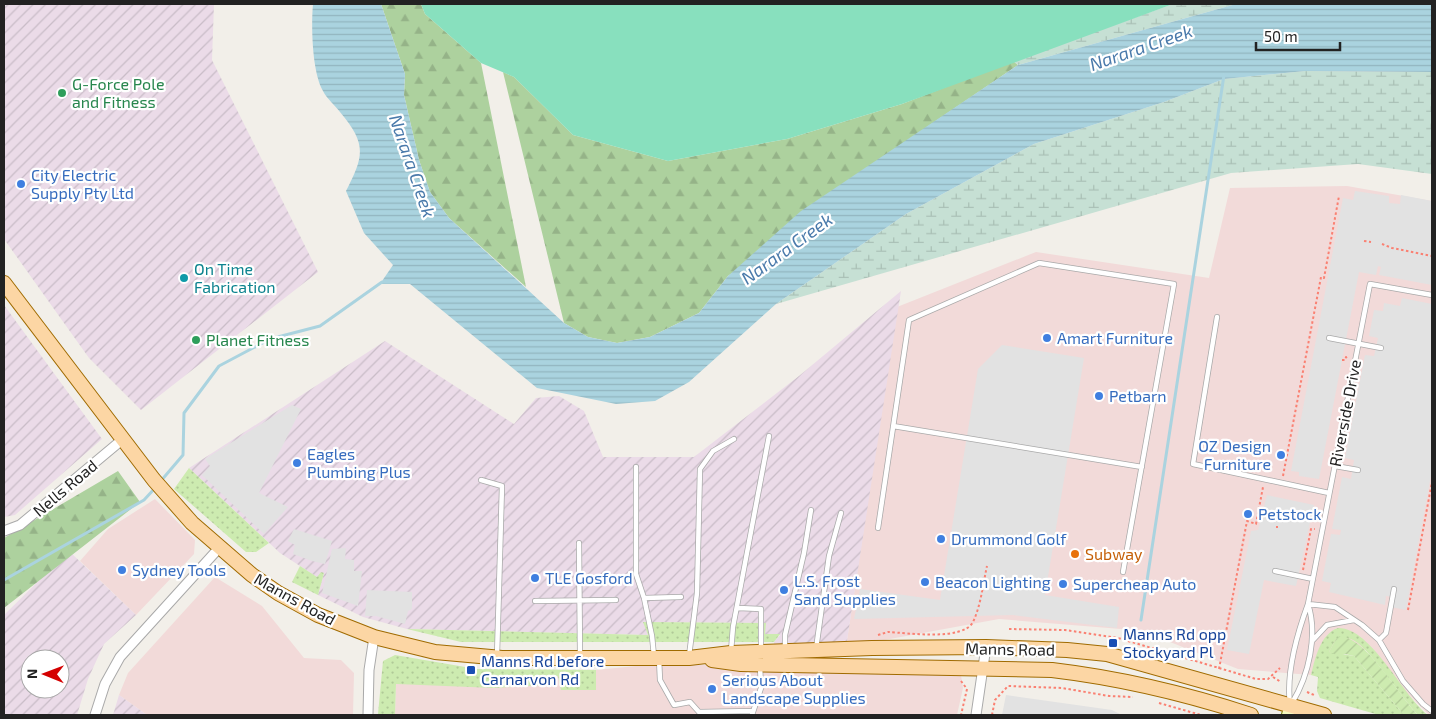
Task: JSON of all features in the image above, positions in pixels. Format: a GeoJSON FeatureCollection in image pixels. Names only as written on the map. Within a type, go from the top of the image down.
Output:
{"type":"FeatureCollection","features":[{"type":"Feature","properties":{"kind":"main road","name":"Manns Road"},"geometry":{"type":"LineString","coordinates":[[4,283],[158,485],[219,548],[252,575],[286,597],[318,615],[374,637],[435,652],[497,658],[761,658],[1052,670],[1103,677],[1227,707],[1251,715]]}},
{"type":"Feature","properties":{"kind":"main road","name":"Manns Road"},"geometry":{"type":"LineString","coordinates":[[689,658],[731,653],[761,658],[786,651],[816,650],[986,647],[1067,650],[1107,654],[1290,710],[1324,715]]}},
{"type":"Feature","properties":{"kind":"street","name":"Nells Road"},"geometry":{"type":"LineString","coordinates":[[4,531],[20,525],[123,439]]}},
{"type":"Feature","properties":{"kind":"street"},"geometry":{"type":"LineString","coordinates":[[95,715],[105,684],[120,657],[219,548]]}},
{"type":"Feature","properties":{"kind":"street"},"geometry":{"type":"LineString","coordinates":[[368,715],[369,670],[374,637]]}},
{"type":"Feature","properties":{"kind":"street"},"geometry":{"type":"LineString","coordinates":[[976,715],[986,647]]}},
{"type":"Feature","properties":{"kind":"lane"},"geometry":{"type":"LineString","coordinates":[[878,528],[909,320],[1039,263],[1174,284],[1123,572]]}},
{"type":"Feature","properties":{"kind":"lane","name":"Riverside Drive"},"geometry":{"type":"LineString","coordinates":[[1290,710],[1288,685],[1302,620],[1308,604],[1370,284],[1432,295]]}},
{"type":"Feature","properties":{"kind":"lane"},"geometry":{"type":"LineString","coordinates":[[1217,317],[1193,464],[1330,493]]}},
{"type":"Feature","properties":{"kind":"lane"},"geometry":{"type":"LineString","coordinates":[[1329,338],[1381,348]]}},
{"type":"Feature","properties":{"kind":"lane"},"geometry":{"type":"LineString","coordinates":[[893,426],[1142,467]]}},
{"type":"Feature","properties":{"kind":"lane"},"geometry":{"type":"LineString","coordinates":[[731,653],[733,627],[769,436]]}},
{"type":"Feature","properties":{"kind":"lane"},"geometry":{"type":"LineString","coordinates":[[689,658],[697,593],[700,469],[712,451],[734,439]]}},
{"type":"Feature","properties":{"kind":"lane"},"geometry":{"type":"LineString","coordinates":[[1335,466],[1358,470]]}},
{"type":"Feature","properties":{"kind":"lane"},"geometry":{"type":"LineString","coordinates":[[636,467],[636,574],[644,598],[660,680],[674,705],[690,702],[700,713],[753,713],[761,688],[761,609],[738,608]]}},
{"type":"Feature","properties":{"kind":"lane"},"geometry":{"type":"LineString","coordinates":[[481,480],[502,486],[497,658]]}},
{"type":"Feature","properties":{"kind":"lane"},"geometry":{"type":"LineString","coordinates":[[786,651],[785,636],[804,553],[811,510]]}},
{"type":"Feature","properties":{"kind":"lane"},"geometry":{"type":"LineString","coordinates":[[816,650],[829,556],[841,513]]}},
{"type":"Feature","properties":{"kind":"lane"},"geometry":{"type":"LineString","coordinates":[[579,543],[580,659]]}},
{"type":"Feature","properties":{"kind":"lane"},"geometry":{"type":"LineString","coordinates":[[1275,571],[1312,580]]}},
{"type":"Feature","properties":{"kind":"lane"},"geometry":{"type":"LineString","coordinates":[[1378,640],[1386,633],[1394,589]]}},
{"type":"Feature","properties":{"kind":"lane"},"geometry":{"type":"LineString","coordinates":[[644,598],[681,597]]}},
{"type":"Feature","properties":{"kind":"lane"},"geometry":{"type":"LineString","coordinates":[[535,601],[616,600]]}},
{"type":"Feature","properties":{"kind":"lane","name":"Riverside Drive"},"geometry":{"type":"LineString","coordinates":[[1290,710],[1300,690],[1312,641],[1314,621],[1308,604]]}},
{"type":"Feature","properties":{"kind":"lane"},"geometry":{"type":"LineString","coordinates":[[1308,604],[1335,607],[1378,640],[1403,681],[1423,704],[1432,711]]}},
{"type":"Feature","properties":{"kind":"lane"},"geometry":{"type":"LineString","coordinates":[[1312,641],[1327,625],[1354,620]]}},
{"type":"Feature","properties":{"kind":"path"},"geometry":{"type":"LineString","coordinates":[[1282,479],[1321,277],[1324,278],[1339,196]]}},
{"type":"Feature","properties":{"kind":"path"},"geometry":{"type":"LineString","coordinates":[[1364,241],[1371,242]]}},
{"type":"Feature","properties":{"kind":"path"},"geometry":{"type":"LineString","coordinates":[[1382,244],[1392,248],[1432,256]]}},
{"type":"Feature","properties":{"kind":"path"},"geometry":{"type":"LineString","coordinates":[[1342,360],[1345,360],[1346,357],[1347,360]]}},
{"type":"Feature","properties":{"kind":"path"},"geometry":{"type":"LineString","coordinates":[[1408,610],[1432,482]]}},
{"type":"Feature","properties":{"kind":"path"},"geometry":{"type":"LineString","coordinates":[[1219,669],[1247,521],[1256,524],[1262,487],[1271,489]]}},
{"type":"Feature","properties":{"kind":"path"},"geometry":{"type":"LineString","coordinates":[[1302,577],[1311,529],[1314,529]]}},
{"type":"Feature","properties":{"kind":"path"},"geometry":{"type":"LineString","coordinates":[[874,636],[888,632],[956,634],[967,630],[978,608],[987,566]]}},
{"type":"Feature","properties":{"kind":"path"},"geometry":{"type":"LineString","coordinates":[[1009,629],[1065,630],[1118,638],[1256,679],[1274,678],[1280,668]]}},
{"type":"Feature","properties":{"kind":"path"},"geometry":{"type":"LineString","coordinates":[[960,679],[967,689],[962,715]]}},
{"type":"Feature","properties":{"kind":"path"},"geometry":{"type":"LineString","coordinates":[[992,715],[995,700],[1008,686],[1062,688],[1109,696],[1138,697]]}},
{"type":"Feature","properties":{"kind":"path"},"geometry":{"type":"LineString","coordinates":[[1310,694],[1314,695]]}},
{"type":"Feature","properties":{"kind":"path"},"geometry":{"type":"LineString","coordinates":[[1156,702],[1201,715]]}},
{"type":"Feature","properties":{"kind":"shaded area"},"geometry":{"type":"Polygon","coordinates":[[[4,4],[214,4],[212,60],[318,272],[141,410],[89,358],[4,239],[4,4]]]}},
{"type":"Feature","properties":{"kind":"shaded area"},"geometry":{"type":"Polygon","coordinates":[[[1347,186],[1432,201],[1432,715],[1429,715],[1403,689],[1373,649],[1316,657],[1311,675],[1238,669],[1155,636],[1121,629],[999,619],[846,647],[897,307],[1036,252],[1209,278],[1230,188],[1347,186]]]}},
{"type":"Feature","properties":{"kind":"shaded area"},"geometry":{"type":"Polygon","coordinates":[[[1355,191],[1389,196],[1389,203],[1400,204],[1401,195],[1432,201],[1432,285],[1379,275],[1381,267],[1378,266],[1376,275],[1359,272],[1319,479],[1299,476],[1299,472],[1291,471],[1343,198],[1353,200],[1355,191]]]}},
{"type":"Feature","properties":{"kind":"shaded area"},"geometry":{"type":"Polygon","coordinates":[[[901,291],[846,647],[774,649],[774,642],[780,635],[764,634],[766,623],[644,622],[648,635],[407,629],[363,617],[318,595],[324,573],[317,577],[280,553],[189,468],[385,341],[514,424],[536,398],[559,396],[584,411],[603,457],[694,457],[799,376],[901,291]]]}},
{"type":"Feature","properties":{"kind":"shaded area"},"geometry":{"type":"Polygon","coordinates":[[[1402,298],[1432,304],[1432,470],[1406,610],[1391,607],[1393,597],[1386,596],[1385,605],[1329,592],[1331,583],[1322,581],[1331,534],[1340,535],[1341,530],[1332,529],[1342,477],[1351,479],[1354,460],[1345,458],[1365,355],[1374,356],[1378,338],[1369,336],[1374,310],[1383,311],[1384,303],[1400,306],[1402,298]]]}},
{"type":"Feature","properties":{"kind":"shaded area"},"geometry":{"type":"Polygon","coordinates":[[[4,305],[102,439],[15,515],[4,517],[4,305]]]}},
{"type":"Feature","properties":{"kind":"shaded area"},"geometry":{"type":"Polygon","coordinates":[[[1002,345],[1084,358],[1045,595],[1119,607],[1117,628],[1013,615],[854,619],[860,589],[940,600],[978,369],[1002,345]]]}},
{"type":"Feature","properties":{"kind":"shaded area"},"geometry":{"type":"Polygon","coordinates":[[[292,405],[301,409],[259,493],[288,507],[264,534],[202,475],[210,466],[205,459],[292,405]]]}},
{"type":"Feature","properties":{"kind":"shaded area"},"geometry":{"type":"Polygon","coordinates":[[[1267,495],[1314,505],[1296,586],[1264,580],[1249,654],[1227,650],[1251,531],[1258,530],[1267,495]]]}},
{"type":"Feature","properties":{"kind":"shaded area"},"geometry":{"type":"Polygon","coordinates":[[[155,499],[195,540],[194,554],[136,615],[80,561],[108,529],[155,499]]]}},
{"type":"Feature","properties":{"kind":"shaded area"},"geometry":{"type":"Polygon","coordinates":[[[294,529],[332,541],[325,564],[293,554],[295,545],[288,541],[294,529]]]}},
{"type":"Feature","properties":{"kind":"shaded area"},"geometry":{"type":"Polygon","coordinates":[[[346,548],[345,559],[354,560],[354,571],[362,571],[358,606],[322,593],[332,549],[346,548]]]}},
{"type":"Feature","properties":{"kind":"shaded area"},"geometry":{"type":"Polygon","coordinates":[[[69,551],[136,615],[104,644],[88,679],[77,715],[4,715],[4,615],[69,551]]]}},
{"type":"Feature","properties":{"kind":"shaded area"},"geometry":{"type":"Polygon","coordinates":[[[215,577],[262,606],[304,658],[341,660],[354,673],[353,715],[147,715],[119,695],[128,673],[215,577]]]}},
{"type":"Feature","properties":{"kind":"shaded area"},"geometry":{"type":"Polygon","coordinates":[[[367,590],[412,592],[412,609],[408,611],[405,624],[376,616],[365,616],[367,590]]]}},
{"type":"Feature","properties":{"kind":"shaded area"},"geometry":{"type":"Polygon","coordinates":[[[656,664],[960,669],[963,688],[957,715],[395,715],[396,684],[545,685],[544,677],[558,676],[596,690],[596,670],[656,664]]]}},
{"type":"Feature","properties":{"kind":"shaded area"},"geometry":{"type":"Polygon","coordinates":[[[119,695],[147,715],[113,715],[119,695]]]}},
{"type":"Feature","properties":{"kind":"shaded area"},"geometry":{"type":"Polygon","coordinates":[[[1006,695],[1112,710],[1122,715],[1002,715],[1006,695]]]}},
{"type":"Feature","properties":{"kind":"green space"},"geometry":{"type":"Polygon","coordinates":[[[381,4],[421,4],[425,14],[481,63],[526,287],[449,218],[430,192],[419,160],[404,95],[405,74],[381,4]]]}},
{"type":"Feature","properties":{"kind":"green space"},"geometry":{"type":"Polygon","coordinates":[[[421,4],[1173,4],[902,104],[787,139],[668,161],[573,135],[514,77],[481,63],[425,14],[421,4]]]}},
{"type":"Feature","properties":{"kind":"green space"},"geometry":{"type":"Polygon","coordinates":[[[1173,4],[1236,4],[1018,65],[1013,61],[1173,4]]]}},
{"type":"Feature","properties":{"kind":"green space"},"geometry":{"type":"Polygon","coordinates":[[[1013,61],[1018,65],[927,127],[728,276],[699,313],[650,337],[617,343],[588,337],[564,323],[503,72],[514,77],[573,135],[668,161],[787,139],[902,104],[1013,61]]]}},
{"type":"Feature","properties":{"kind":"green space"},"geometry":{"type":"Polygon","coordinates":[[[1305,71],[1432,72],[1432,174],[1358,164],[1231,173],[776,304],[906,214],[1034,144],[1164,102],[1224,79],[1305,71]]]}},
{"type":"Feature","properties":{"kind":"green space"},"geometry":{"type":"Polygon","coordinates":[[[189,468],[269,543],[256,552],[246,552],[174,489],[189,468]]]}},
{"type":"Feature","properties":{"kind":"green space"},"geometry":{"type":"Polygon","coordinates":[[[118,471],[140,502],[4,608],[4,538],[118,471]]]}},
{"type":"Feature","properties":{"kind":"green space"},"geometry":{"type":"Polygon","coordinates":[[[300,566],[317,577],[321,572],[324,573],[318,595],[292,582],[300,566]]]}},
{"type":"Feature","properties":{"kind":"green space"},"geometry":{"type":"Polygon","coordinates":[[[643,622],[766,623],[765,634],[780,634],[774,642],[461,642],[407,629],[648,635],[643,622]]]}},
{"type":"Feature","properties":{"kind":"green space"},"geometry":{"type":"Polygon","coordinates":[[[1338,628],[1350,631],[1362,638],[1428,715],[1418,715],[1367,651],[1351,639],[1336,639],[1329,652],[1354,656],[1404,715],[1379,715],[1320,698],[1317,691],[1318,677],[1311,675],[1323,641],[1332,631],[1338,628]]]}},
{"type":"Feature","properties":{"kind":"green space"},"geometry":{"type":"Polygon","coordinates":[[[1340,636],[1350,639],[1372,657],[1418,715],[1404,715],[1354,656],[1345,654],[1339,656],[1329,652],[1336,639],[1340,636]]]}},
{"type":"Feature","properties":{"kind":"green space"},"geometry":{"type":"Polygon","coordinates":[[[395,655],[477,669],[596,670],[596,690],[561,690],[558,676],[544,677],[545,685],[495,688],[396,684],[395,715],[378,714],[383,661],[395,655]]]}},
{"type":"Feature","properties":{"kind":"water","name":"Narara Creek"},"geometry":{"type":"Polygon","coordinates":[[[313,4],[381,4],[405,74],[404,95],[419,160],[430,192],[449,218],[564,323],[588,337],[617,343],[650,337],[699,313],[728,276],[801,211],[1018,65],[1236,4],[1432,4],[1432,72],[1305,71],[1224,79],[1164,102],[1034,144],[906,214],[776,304],[689,382],[655,401],[616,404],[537,388],[410,284],[380,284],[393,265],[364,233],[346,191],[359,159],[359,142],[349,123],[327,97],[319,83],[313,49],[313,4]]]}},
{"type":"Feature","properties":{"kind":"waterway"},"geometry":{"type":"LineString","coordinates":[[1141,620],[1224,75]]}},
{"type":"Feature","properties":{"kind":"waterway"},"geometry":{"type":"LineString","coordinates":[[160,482],[183,455],[184,413],[219,366],[270,339],[320,326],[382,282]]}},
{"type":"Feature","properties":{"kind":"waterway"},"geometry":{"type":"LineString","coordinates":[[4,580],[144,500],[156,487]]}},
{"type":"Feature","properties":{"kind":"place","name":"G-Force Pole and Fitness"},"geometry":{"type":"Point","coordinates":[62,93]}},
{"type":"Feature","properties":{"kind":"place","name":"City Electric Supply Pty Ltd"},"geometry":{"type":"Point","coordinates":[21,184]}},
{"type":"Feature","properties":{"kind":"place","name":"On Time Fabrication"},"geometry":{"type":"Point","coordinates":[184,278]}},
{"type":"Feature","properties":{"kind":"place","name":"Amart Furniture"},"geometry":{"type":"Point","coordinates":[1047,338]}},
{"type":"Feature","properties":{"kind":"place","name":"Planet Fitness"},"geometry":{"type":"Point","coordinates":[196,340]}},
{"type":"Feature","properties":{"kind":"place","name":"Petbarn"},"geometry":{"type":"Point","coordinates":[1099,396]}},
{"type":"Feature","properties":{"kind":"place","name":"OZ Design Furniture"},"geometry":{"type":"Point","coordinates":[1281,455]}},
{"type":"Feature","properties":{"kind":"place","name":"Eagles Plumbing Plus"},"geometry":{"type":"Point","coordinates":[297,463]}},
{"type":"Feature","properties":{"kind":"place","name":"Petstock"},"geometry":{"type":"Point","coordinates":[1248,514]}},
{"type":"Feature","properties":{"kind":"place","name":"Drummond Golf"},"geometry":{"type":"Point","coordinates":[941,539]}},
{"type":"Feature","properties":{"kind":"place","name":"Subway"},"geometry":{"type":"Point","coordinates":[1075,554]}},
{"type":"Feature","properties":{"kind":"place","name":"Sydney Tools"},"geometry":{"type":"Point","coordinates":[122,570]}},
{"type":"Feature","properties":{"kind":"place","name":"TLE Gosford"},"geometry":{"type":"Point","coordinates":[535,578]}},
{"type":"Feature","properties":{"kind":"place","name":"Beacon Lighting"},"geometry":{"type":"Point","coordinates":[925,582]}},
{"type":"Feature","properties":{"kind":"place","name":"Supercheap Auto"},"geometry":{"type":"Point","coordinates":[1063,584]}},
{"type":"Feature","properties":{"kind":"place","name":"L.S. Frost Sand Supplies"},"geometry":{"type":"Point","coordinates":[784,590]}},
{"type":"Feature","properties":{"kind":"place","name":"Manns Rd opp Stockyard Pl"},"geometry":{"type":"Point","coordinates":[1113,643]}},
{"type":"Feature","properties":{"kind":"place","name":"Manns Rd before Carnarvon Rd"},"geometry":{"type":"Point","coordinates":[471,670]}},
{"type":"Feature","properties":{"kind":"place","name":"Serious About Landscape Supplies"},"geometry":{"type":"Point","coordinates":[712,689]}}]}
